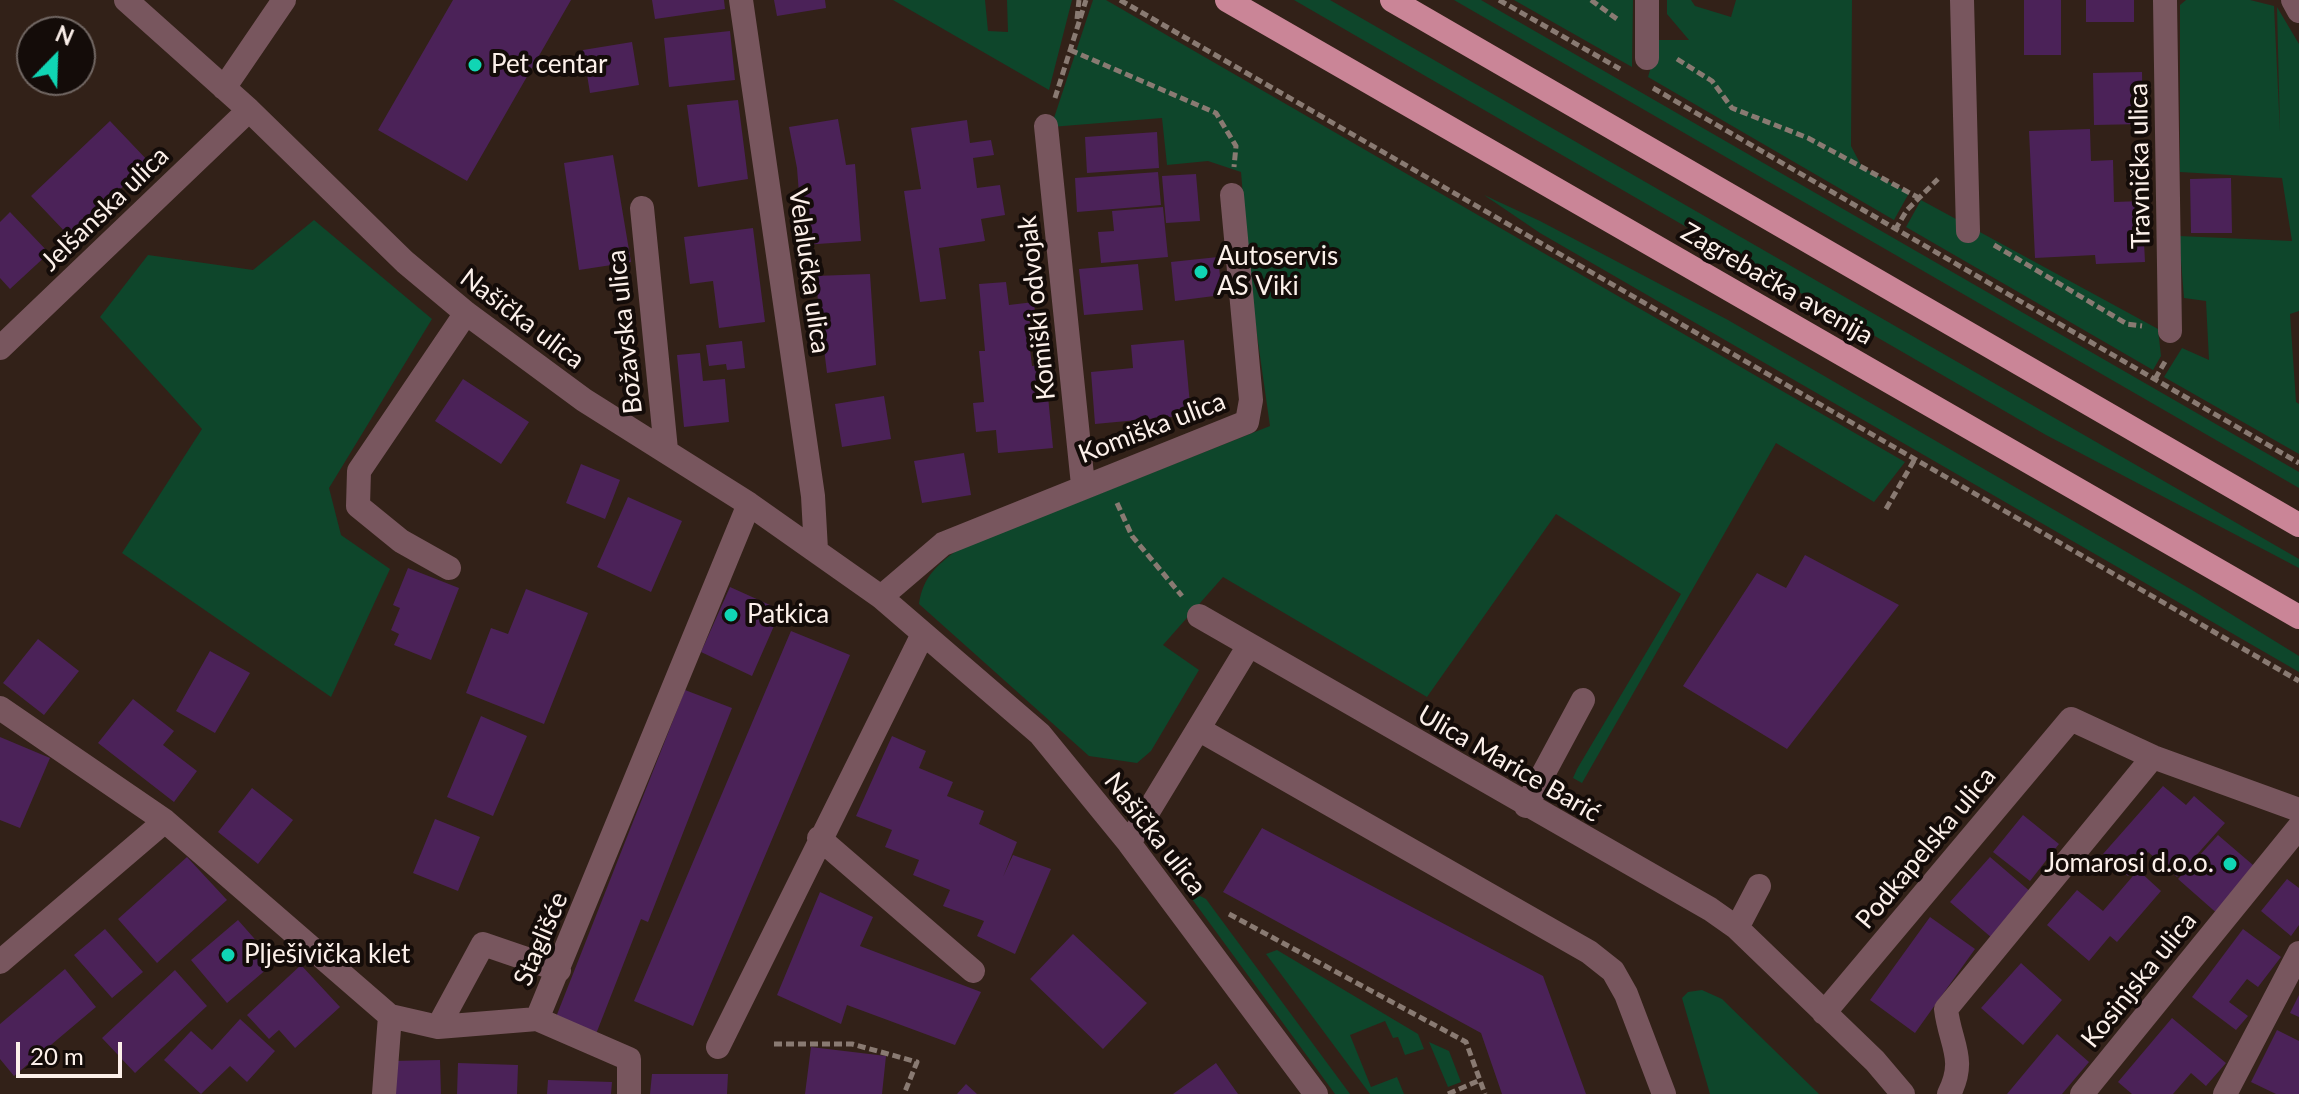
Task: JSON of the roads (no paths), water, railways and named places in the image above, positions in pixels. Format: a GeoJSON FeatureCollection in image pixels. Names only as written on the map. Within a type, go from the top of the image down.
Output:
{"type":"FeatureCollection","features":[{"type":"Feature","properties":{"kind":"main road","name":"Zagrebačka avenija"},"geometry":{"type":"LineString","coordinates":[[1227,0],[2299,617]]}},
{"type":"Feature","properties":{"kind":"main road","name":"Zagrebačka avenija"},"geometry":{"type":"LineString","coordinates":[[1392,0],[2299,525]]}},
{"type":"Feature","properties":{"kind":"street","name":"Našička ulica"},"geometry":{"type":"LineString","coordinates":[[126,0],[249,110],[405,262],[466,313],[584,400],[749,504],[881,597],[1040,734],[1129,843],[1316,1094]]}},
{"type":"Feature","properties":{"kind":"street"},"geometry":{"type":"LineString","coordinates":[[224,88],[284,0]]}},
{"type":"Feature","properties":{"kind":"street","name":"Velalučka ulica"},"geometry":{"type":"LineString","coordinates":[[741,0],[813,496],[816,550]]}},
{"type":"Feature","properties":{"kind":"street"},"geometry":{"type":"LineString","coordinates":[[1647,0],[1647,52]]}},
{"type":"Feature","properties":{"kind":"street"},"geometry":{"type":"LineString","coordinates":[[1962,0],[1968,231]]}},
{"type":"Feature","properties":{"kind":"street","name":"Travnička ulica"},"geometry":{"type":"LineString","coordinates":[[2165,0],[2170,331]]}},
{"type":"Feature","properties":{"kind":"street"},"geometry":{"type":"LineString","coordinates":[[2293,0],[2299,11]]}},
{"type":"Feature","properties":{"kind":"street","name":"Jelšanska ulica"},"geometry":{"type":"LineString","coordinates":[[0,348],[249,110]]}},
{"type":"Feature","properties":{"kind":"street","name":"Komiški odvojak"},"geometry":{"type":"LineString","coordinates":[[1046,126],[1094,481]]}},
{"type":"Feature","properties":{"kind":"street","name":"Komiška ulica"},"geometry":{"type":"LineString","coordinates":[[881,597],[943,544],[1247,422],[1251,400],[1232,195]]}},
{"type":"Feature","properties":{"kind":"street","name":"Božavska ulica"},"geometry":{"type":"LineString","coordinates":[[642,208],[666,450]]}},
{"type":"Feature","properties":{"kind":"street"},"geometry":{"type":"LineString","coordinates":[[449,568],[401,541],[358,506],[359,471],[466,313]]}},
{"type":"Feature","properties":{"kind":"street","name":"Staglišće"},"geometry":{"type":"LineString","coordinates":[[0,708],[165,821],[390,1016],[438,1027],[537,1019],[749,504]]}},
{"type":"Feature","properties":{"kind":"street","name":"Ulica Marice Barić"},"geometry":{"type":"LineString","coordinates":[[1199,616],[1737,928],[1875,1061],[1903,1094]]}},
{"type":"Feature","properties":{"kind":"street"},"geometry":{"type":"LineString","coordinates":[[718,1047],[819,838],[923,634]]}},
{"type":"Feature","properties":{"kind":"street"},"geometry":{"type":"LineString","coordinates":[[1129,843],[1248,647]]}},
{"type":"Feature","properties":{"kind":"street"},"geometry":{"type":"LineString","coordinates":[[1526,806],[1583,700]]}},
{"type":"Feature","properties":{"kind":"street","name":"Podkapelska ulica"},"geometry":{"type":"LineString","coordinates":[[1824,1013],[2071,719],[2153,757]]}},
{"type":"Feature","properties":{"kind":"street"},"geometry":{"type":"LineString","coordinates":[[1200,730],[1589,952],[1613,971],[1626,994],[1664,1094]]}},
{"type":"Feature","properties":{"kind":"street"},"geometry":{"type":"LineString","coordinates":[[1949,1094],[1958,1077],[1960,1061],[1946,1009],[2153,757],[2299,810]]}},
{"type":"Feature","properties":{"kind":"street"},"geometry":{"type":"LineString","coordinates":[[0,962],[165,821]]}},
{"type":"Feature","properties":{"kind":"street","name":"Kosinjska ulica"},"geometry":{"type":"LineString","coordinates":[[2082,1094],[2299,827]]}},
{"type":"Feature","properties":{"kind":"street"},"geometry":{"type":"LineString","coordinates":[[819,838],[973,971]]}},
{"type":"Feature","properties":{"kind":"street"},"geometry":{"type":"LineString","coordinates":[[1737,928],[1759,886]]}},
{"type":"Feature","properties":{"kind":"street"},"geometry":{"type":"LineString","coordinates":[[438,1027],[483,944],[559,970]]}},
{"type":"Feature","properties":{"kind":"street"},"geometry":{"type":"LineString","coordinates":[[2225,1094],[2299,953]]}},
{"type":"Feature","properties":{"kind":"street"},"geometry":{"type":"LineString","coordinates":[[384,1094],[390,1016]]}},
{"type":"Feature","properties":{"kind":"street"},"geometry":{"type":"LineString","coordinates":[[537,1019],[629,1059],[629,1094]]}},
{"type":"Feature","properties":{"kind":"place","name":"Pet centar"},"geometry":{"type":"Point","coordinates":[475,65]}},
{"type":"Feature","properties":{"kind":"place","name":"Autoservis AS Viki"},"geometry":{"type":"Point","coordinates":[1201,272]}},
{"type":"Feature","properties":{"kind":"place","name":"Patkica"},"geometry":{"type":"Point","coordinates":[731,615]}},
{"type":"Feature","properties":{"kind":"place","name":"Jomarosi d.o.o."},"geometry":{"type":"Point","coordinates":[2230,864]}},
{"type":"Feature","properties":{"kind":"place","name":"Plješivička klet"},"geometry":{"type":"Point","coordinates":[228,955]}}]}
